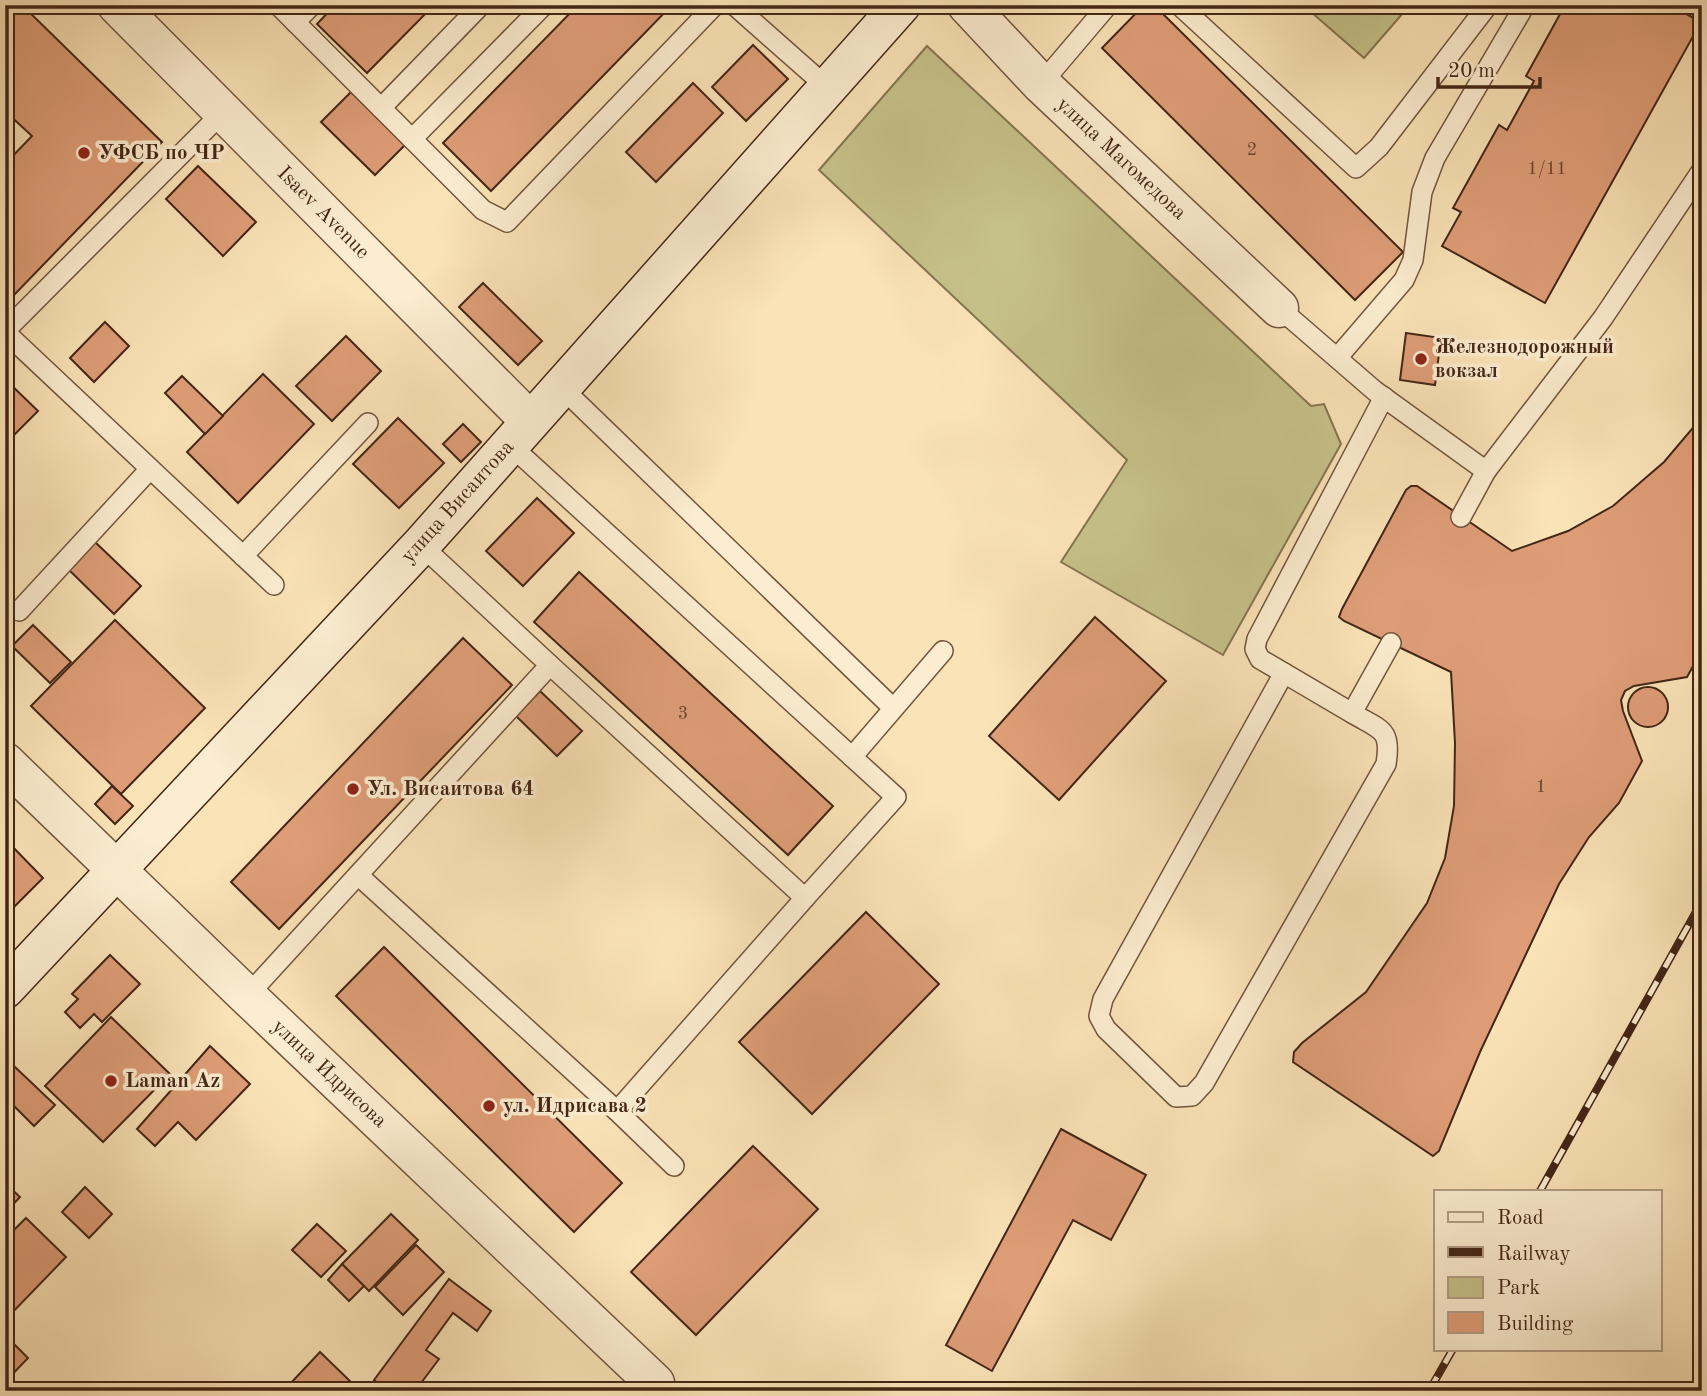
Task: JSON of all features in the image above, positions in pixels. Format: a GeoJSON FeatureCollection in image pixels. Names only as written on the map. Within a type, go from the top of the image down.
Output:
{"type":"FeatureCollection","features":[{"type":"Feature","properties":{"kind":"street","name":"Isaev Avenue"},"geometry":{"type":"LineString","coordinates":[[117,5],[223,113],[520,432]]}},
{"type":"Feature","properties":{"kind":"street","name":"улица Висаитова"},"geometry":{"type":"LineString","coordinates":[[5,989],[421,545],[901,5]]}},
{"type":"Feature","properties":{"kind":"street","name":"улица Магомедова"},"geometry":{"type":"LineString","coordinates":[[967,5],[1041,84],[1279,308]]}},
{"type":"Feature","properties":{"kind":"street","name":"улица Идрисова"},"geometry":{"type":"LineString","coordinates":[[5,762],[655,1383]]}},
{"type":"Feature","properties":{"kind":"lane"},"geometry":{"type":"LineString","coordinates":[[278,5],[482,210],[507,222],[715,5]]}},
{"type":"Feature","properties":{"kind":"lane"},"geometry":{"type":"LineString","coordinates":[[295,22],[312,5]]}},
{"type":"Feature","properties":{"kind":"lane"},"geometry":{"type":"LineString","coordinates":[[381,108],[481,5]]}},
{"type":"Feature","properties":{"kind":"lane"},"geometry":{"type":"LineString","coordinates":[[412,139],[544,5]]}},
{"type":"Feature","properties":{"kind":"lane"},"geometry":{"type":"LineString","coordinates":[[734,5],[828,89]]}},
{"type":"Feature","properties":{"kind":"lane"},"geometry":{"type":"LineString","coordinates":[[1041,84],[1108,5]]}},
{"type":"Feature","properties":{"kind":"lane"},"geometry":{"type":"LineString","coordinates":[[1179,5],[1356,169],[1379,147],[1488,5]]}},
{"type":"Feature","properties":{"kind":"lane"},"geometry":{"type":"LineString","coordinates":[[1337,358],[1404,280],[1413,260],[1422,191],[1435,158],[1525,5]]}},
{"type":"Feature","properties":{"kind":"lane"},"geometry":{"type":"LineString","coordinates":[[223,113],[5,332],[274,585]]}},
{"type":"Feature","properties":{"kind":"lane"},"geometry":{"type":"LineString","coordinates":[[1461,517],[1486,471],[1603,318],[1702,170]]}},
{"type":"Feature","properties":{"kind":"lane"},"geometry":{"type":"LineString","coordinates":[[1279,308],[1384,397],[1486,471]]}},
{"type":"Feature","properties":{"kind":"lane"},"geometry":{"type":"LineString","coordinates":[[561,387],[893,708]]}},
{"type":"Feature","properties":{"kind":"lane"},"geometry":{"type":"LineString","coordinates":[[1284,673],[1103,999],[1099,1016],[1106,1029],[1176,1097],[1192,1096],[1204,1083],[1387,764],[1389,744],[1384,732],[1352,713],[1284,673],[1260,659],[1255,649],[1384,397]]}},
{"type":"Feature","properties":{"kind":"lane"},"geometry":{"type":"LineString","coordinates":[[243,556],[368,423]]}},
{"type":"Feature","properties":{"kind":"lane"},"geometry":{"type":"LineString","coordinates":[[520,432],[895,797],[617,1111]]}},
{"type":"Feature","properties":{"kind":"lane"},"geometry":{"type":"LineString","coordinates":[[19,611],[150,469]]}},
{"type":"Feature","properties":{"kind":"lane"},"geometry":{"type":"LineString","coordinates":[[421,545],[805,898]]}},
{"type":"Feature","properties":{"kind":"lane"},"geometry":{"type":"LineString","coordinates":[[1352,713],[1391,643]]}},
{"type":"Feature","properties":{"kind":"lane"},"geometry":{"type":"LineString","coordinates":[[852,757],[943,651]]}},
{"type":"Feature","properties":{"kind":"lane"},"geometry":{"type":"LineString","coordinates":[[247,996],[550,665]]}},
{"type":"Feature","properties":{"kind":"lane"},"geometry":{"type":"LineString","coordinates":[[358,875],[674,1166]]}},
{"type":"Feature","properties":{"kind":"green space"},"geometry":{"type":"Polygon","coordinates":[[[1303,5],[1410,5],[1364,58],[1303,5]]]}},
{"type":"Feature","properties":{"kind":"green space"},"geometry":{"type":"Polygon","coordinates":[[[927,46],[1311,406],[1324,404],[1341,444],[1223,655],[1061,562],[1127,460],[819,170],[927,46]]]}},
{"type":"Feature","properties":{"kind":"building","name":"УФСБ по ЧР"},"geometry":{"type":"Polygon","coordinates":[[[5,5],[22,5],[162,142],[14,295],[5,286],[5,164],[32,136],[5,111],[5,5]]]}},
{"type":"Feature","properties":{"kind":"building"},"geometry":{"type":"Polygon","coordinates":[[[335,5],[434,5],[367,73],[317,24],[335,5]]]}},
{"type":"Feature","properties":{"kind":"building"},"geometry":{"type":"Polygon","coordinates":[[[578,5],[672,5],[491,191],[443,143],[578,5]]]}},
{"type":"Feature","properties":{"kind":"building"},"geometry":{"type":"Polygon","coordinates":[[[1144,5],[1154,5],[1403,252],[1355,300],[1102,48],[1144,5]]]}},
{"type":"Feature","properties":{"kind":"building"},"geometry":{"type":"Polygon","coordinates":[[[1565,5],[1670,5],[1701,22],[1545,303],[1442,246],[1461,212],[1453,208],[1499,125],[1507,130],[1534,81],[1526,76],[1565,5]]]}},
{"type":"Feature","properties":{"kind":"building"},"geometry":{"type":"Polygon","coordinates":[[[753,45],[788,79],[746,121],[712,87],[753,45]]]}},
{"type":"Feature","properties":{"kind":"building"},"geometry":{"type":"Polygon","coordinates":[[[693,83],[723,113],[656,182],[626,152],[693,83]]]}},
{"type":"Feature","properties":{"kind":"building"},"geometry":{"type":"Polygon","coordinates":[[[351,92],[405,145],[375,175],[321,122],[351,92]]]}},
{"type":"Feature","properties":{"kind":"building"},"geometry":{"type":"Polygon","coordinates":[[[198,166],[256,222],[223,256],[166,199],[198,166]]]}},
{"type":"Feature","properties":{"kind":"building"},"geometry":{"type":"Polygon","coordinates":[[[483,283],[542,341],[518,365],[459,307],[483,283]]]}},
{"type":"Feature","properties":{"kind":"building"},"geometry":{"type":"Polygon","coordinates":[[[105,322],[129,346],[94,382],[70,358],[105,322]]]}},
{"type":"Feature","properties":{"kind":"building","name":"Железнодорожный вокзал"},"geometry":{"type":"Polygon","coordinates":[[[1406,333],[1441,338],[1435,385],[1400,380],[1406,333]]]}},
{"type":"Feature","properties":{"kind":"building"},"geometry":{"type":"Polygon","coordinates":[[[346,336],[381,371],[332,421],[296,386],[346,336]]]}},
{"type":"Feature","properties":{"kind":"building"},"geometry":{"type":"Polygon","coordinates":[[[263,374],[314,424],[238,503],[187,452],[263,374]]]}},
{"type":"Feature","properties":{"kind":"building"},"geometry":{"type":"Polygon","coordinates":[[[182,376],[223,416],[205,434],[165,393],[182,376]]]}},
{"type":"Feature","properties":{"kind":"building"},"geometry":{"type":"Polygon","coordinates":[[[5,379],[38,411],[5,444],[5,379]]]}},
{"type":"Feature","properties":{"kind":"building"},"geometry":{"type":"Polygon","coordinates":[[[1702,411],[1702,650],[1687,677],[1634,686],[1625,691],[1621,700],[1623,711],[1642,761],[1619,803],[1589,837],[1559,884],[1480,1052],[1439,1151],[1433,1156],[1293,1062],[1294,1052],[1302,1043],[1366,992],[1427,903],[1445,858],[1454,806],[1455,743],[1451,672],[1339,617],[1406,490],[1411,486],[1417,486],[1512,551],[1568,531],[1613,506],[1664,462],[1692,429],[1702,411]]]}},
{"type":"Feature","properties":{"kind":"building"},"geometry":{"type":"Polygon","coordinates":[[[398,418],[444,463],[399,508],[353,464],[398,418]]]}},
{"type":"Feature","properties":{"kind":"building"},"geometry":{"type":"Polygon","coordinates":[[[463,424],[481,442],[461,462],[443,444],[463,424]]]}},
{"type":"Feature","properties":{"kind":"building"},"geometry":{"type":"Polygon","coordinates":[[[537,498],[574,533],[523,586],[486,551],[537,498]]]}},
{"type":"Feature","properties":{"kind":"building"},"geometry":{"type":"Polygon","coordinates":[[[94,541],[141,586],[114,614],[67,568],[94,541]]]}},
{"type":"Feature","properties":{"kind":"building"},"geometry":{"type":"Polygon","coordinates":[[[579,572],[833,806],[788,855],[534,622],[579,572]]]}},
{"type":"Feature","properties":{"kind":"building"},"geometry":{"type":"Polygon","coordinates":[[[1095,617],[1166,681],[1059,800],[989,736],[1095,617]]]}},
{"type":"Feature","properties":{"kind":"building"},"geometry":{"type":"Polygon","coordinates":[[[115,620],[205,708],[121,794],[31,706],[115,620]]]}},
{"type":"Feature","properties":{"kind":"building"},"geometry":{"type":"Polygon","coordinates":[[[33,625],[71,662],[50,683],[12,646],[33,625]]]}},
{"type":"Feature","properties":{"kind":"building"},"geometry":{"type":"Polygon","coordinates":[[[463,638],[512,685],[279,929],[231,882],[463,638]]]}},
{"type":"Feature","properties":{"kind":"building"},"geometry":{"type":"Polygon","coordinates":[[[1648,687],[1662,693],[1668,707],[1662,721],[1648,727],[1634,721],[1628,707],[1634,693],[1648,687]]]}},
{"type":"Feature","properties":{"kind":"building"},"geometry":{"type":"Polygon","coordinates":[[[540,691],[582,731],[557,756],[516,716],[540,691]]]}},
{"type":"Feature","properties":{"kind":"building"},"geometry":{"type":"Polygon","coordinates":[[[112,786],[133,806],[115,824],[95,804],[112,786]]]}},
{"type":"Feature","properties":{"kind":"building"},"geometry":{"type":"Polygon","coordinates":[[[5,839],[43,878],[5,916],[5,839]]]}},
{"type":"Feature","properties":{"kind":"building"},"geometry":{"type":"Polygon","coordinates":[[[866,912],[939,984],[812,1114],[739,1042],[866,912]]]}},
{"type":"Feature","properties":{"kind":"building"},"geometry":{"type":"Polygon","coordinates":[[[384,947],[622,1183],[574,1232],[336,996],[384,947]]]}},
{"type":"Feature","properties":{"kind":"building"},"geometry":{"type":"Polygon","coordinates":[[[110,955],[140,984],[102,1022],[94,1014],[80,1028],[65,1012],[78,999],[72,994],[110,955]]]}},
{"type":"Feature","properties":{"kind":"building"},"geometry":{"type":"Polygon","coordinates":[[[111,1017],[170,1074],[103,1142],[45,1086],[111,1017]]]}},
{"type":"Feature","properties":{"kind":"building"},"geometry":{"type":"Polygon","coordinates":[[[210,1046],[250,1084],[196,1140],[178,1122],[155,1146],[137,1129],[210,1046]]]}},
{"type":"Feature","properties":{"kind":"building"},"geometry":{"type":"Polygon","coordinates":[[[15,1067],[55,1105],[34,1126],[5,1097],[5,1077],[15,1067]]]}},
{"type":"Feature","properties":{"kind":"building"},"geometry":{"type":"Polygon","coordinates":[[[1061,1129],[1146,1175],[1111,1240],[1073,1220],[992,1371],[946,1345],[1061,1129]]]}},
{"type":"Feature","properties":{"kind":"building"},"geometry":{"type":"Polygon","coordinates":[[[753,1146],[818,1209],[696,1335],[631,1272],[753,1146]]]}},
{"type":"Feature","properties":{"kind":"building"},"geometry":{"type":"Polygon","coordinates":[[[5,1183],[20,1197],[5,1213],[5,1183]]]}},
{"type":"Feature","properties":{"kind":"building"},"geometry":{"type":"Polygon","coordinates":[[[85,1187],[112,1214],[89,1238],[62,1212],[85,1187]]]}},
{"type":"Feature","properties":{"kind":"building"},"geometry":{"type":"Polygon","coordinates":[[[391,1214],[418,1240],[369,1291],[342,1264],[391,1214]]]}},
{"type":"Feature","properties":{"kind":"building"},"geometry":{"type":"Polygon","coordinates":[[[26,1218],[66,1257],[9,1316],[5,1313],[5,1239],[26,1218]]]}},
{"type":"Feature","properties":{"kind":"building"},"geometry":{"type":"Polygon","coordinates":[[[317,1224],[346,1251],[321,1277],[292,1250],[317,1224]]]}},
{"type":"Feature","properties":{"kind":"building"},"geometry":{"type":"Polygon","coordinates":[[[416,1245],[444,1272],[403,1315],[375,1287],[416,1245]]]}},
{"type":"Feature","properties":{"kind":"building"},"geometry":{"type":"Polygon","coordinates":[[[342,1264],[364,1286],[349,1301],[328,1280],[342,1264]]]}},
{"type":"Feature","properties":{"kind":"building"},"geometry":{"type":"Polygon","coordinates":[[[449,1279],[491,1311],[477,1331],[453,1313],[426,1350],[439,1359],[415,1391],[388,1391],[374,1380],[449,1279]]]}},
{"type":"Feature","properties":{"kind":"building"},"geometry":{"type":"Polygon","coordinates":[[[5,1335],[28,1358],[5,1382],[5,1335]]]}},
{"type":"Feature","properties":{"kind":"building"},"geometry":{"type":"Polygon","coordinates":[[[320,1352],[352,1383],[344,1391],[295,1391],[289,1385],[320,1352]]]}},
{"type":"Feature","properties":{"kind":"railway"},"geometry":{"type":"LineString","coordinates":[[1541,1190],[1702,901]]}},
{"type":"Feature","properties":{"kind":"railway"},"geometry":{"type":"LineString","coordinates":[[1429,1391],[1452,1350]]}},
{"type":"Feature","properties":{"kind":"place","name":"УФСБ по ЧР"},"geometry":{"type":"Point","coordinates":[84,153]}},
{"type":"Feature","properties":{"kind":"place","name":"Железнодорожный вокзал"},"geometry":{"type":"Point","coordinates":[1421,359]}},
{"type":"Feature","properties":{"kind":"place","name":"Ул. Висаитова 64"},"geometry":{"type":"Point","coordinates":[353,789]}},
{"type":"Feature","properties":{"kind":"place","name":"Laman Az"},"geometry":{"type":"Point","coordinates":[111,1081]}},
{"type":"Feature","properties":{"kind":"place","name":"ул. Идрисава 2"},"geometry":{"type":"Point","coordinates":[489,1106]}}]}
